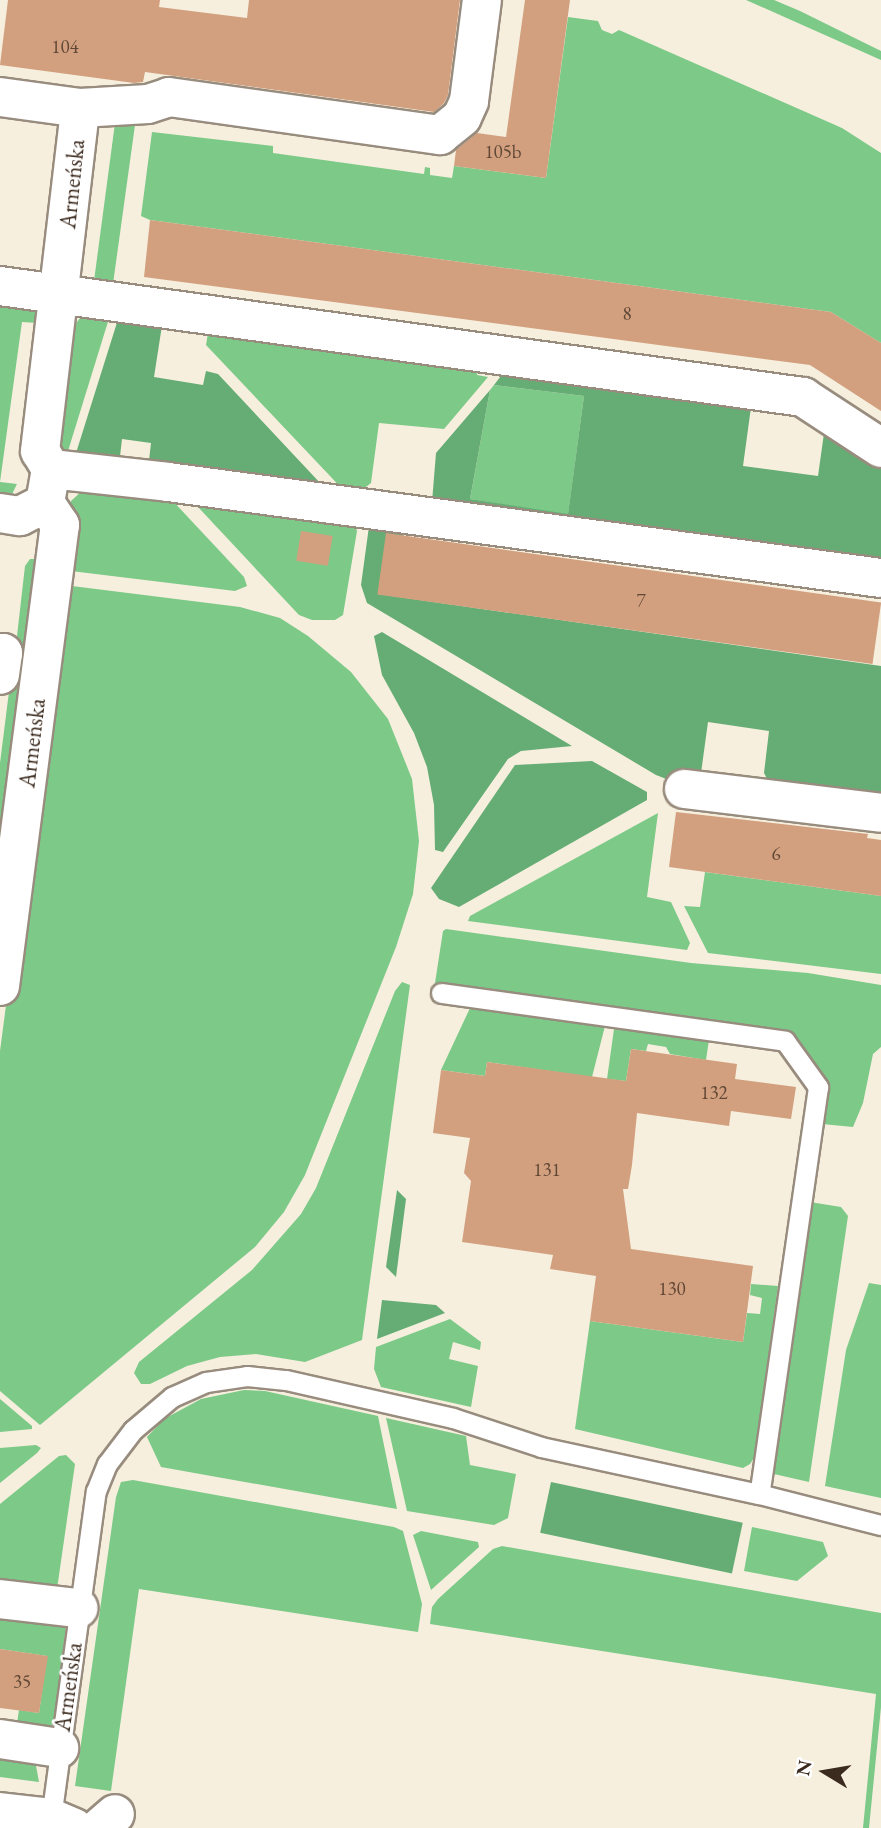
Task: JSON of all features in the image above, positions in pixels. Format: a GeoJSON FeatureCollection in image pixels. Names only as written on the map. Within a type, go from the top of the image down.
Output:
{"type":"FeatureCollection","features":[{"type":"Feature","properties":{"kind":"street"},"geometry":{"type":"LineString","coordinates":[[80,108],[148,104],[169,97],[440,135],[462,117],[469,101],[482,0]]}},
{"type":"Feature","properties":{"kind":"street","name":"Armeńska"},"geometry":{"type":"LineString","coordinates":[[0,97],[80,108],[37,495],[60,525],[0,986]]}},
{"type":"Feature","properties":{"kind":"street"},"geometry":{"type":"LineString","coordinates":[[0,286],[803,397],[881,448]]}},
{"type":"Feature","properties":{"kind":"street"},"geometry":{"type":"LineString","coordinates":[[37,495],[181,484],[881,578]]}},
{"type":"Feature","properties":{"kind":"street"},"geometry":{"type":"LineString","coordinates":[[684,789],[881,813]]}},
{"type":"Feature","properties":{"kind":"street","name":"Armeńska"},"geometry":{"type":"LineString","coordinates":[[0,1599],[78,1608]]}},
{"type":"Feature","properties":{"kind":"street"},"geometry":{"type":"LineString","coordinates":[[0,1739],[60,1748]]}},
{"type":"Feature","properties":{"kind":"street"},"geometry":{"type":"LineString","coordinates":[[0,1812],[62,1823]]}},
{"type":"Feature","properties":{"kind":"lane"},"geometry":{"type":"LineString","coordinates":[[441,993],[785,1041],[818,1087],[759,1494]]}},
{"type":"Feature","properties":{"kind":"lane"},"geometry":{"type":"LineString","coordinates":[[78,1608],[96,1491],[107,1465],[134,1430],[172,1397],[206,1382],[247,1376],[286,1380],[453,1418],[541,1447],[759,1494],[881,1525]]}},
{"type":"Feature","properties":{"kind":"lane","name":"Armeńska"},"geometry":{"type":"LineString","coordinates":[[62,1823],[60,1748],[78,1608]]}},
{"type":"Feature","properties":{"kind":"green space"},"geometry":{"type":"Polygon","coordinates":[[[746,0],[774,0],[800,11],[881,51],[881,60],[746,0]]]}},
{"type":"Feature","properties":{"kind":"green space"},"geometry":{"type":"Polygon","coordinates":[[[568,17],[598,21],[602,30],[612,34],[619,30],[842,128],[881,153],[881,343],[831,312],[150,220],[141,216],[152,132],[273,146],[273,153],[424,174],[425,167],[430,168],[430,175],[452,178],[454,166],[546,178],[568,17]]]}},
{"type":"Feature","properties":{"kind":"green space"},"geometry":{"type":"Polygon","coordinates":[[[131,121],[135,125],[112,291],[94,281],[115,123],[131,121]]]}},
{"type":"Feature","properties":{"kind":"green space"},"geometry":{"type":"Polygon","coordinates":[[[0,298],[37,310],[38,323],[22,322],[0,482],[0,298]]]}},
{"type":"Feature","properties":{"kind":"green space"},"geometry":{"type":"Polygon","coordinates":[[[111,312],[66,453],[59,449],[74,326],[83,314],[111,312]]]}},
{"type":"Feature","properties":{"kind":"green space"},"geometry":{"type":"Polygon","coordinates":[[[120,313],[163,319],[154,377],[203,385],[206,371],[218,374],[322,485],[148,469],[151,443],[122,439],[119,465],[76,453],[120,313]]]}},
{"type":"Feature","properties":{"kind":"green space"},"geometry":{"type":"Polygon","coordinates":[[[208,333],[480,363],[477,375],[488,377],[444,429],[379,423],[371,483],[354,496],[348,495],[206,345],[208,333]]]}},
{"type":"Feature","properties":{"kind":"green space"},"geometry":{"type":"Polygon","coordinates":[[[507,368],[752,400],[743,466],[818,476],[825,426],[881,460],[881,562],[432,502],[436,453],[490,390],[470,499],[568,514],[584,396],[494,385],[507,368]]]}},
{"type":"Feature","properties":{"kind":"green space"},"geometry":{"type":"Polygon","coordinates":[[[494,385],[584,396],[568,515],[470,499],[490,390],[494,385]]]}},
{"type":"Feature","properties":{"kind":"green space"},"geometry":{"type":"Polygon","coordinates":[[[0,482],[17,484],[10,498],[0,501],[0,482]]]}},
{"type":"Feature","properties":{"kind":"green space"},"geometry":{"type":"Polygon","coordinates":[[[83,490],[171,499],[244,577],[247,586],[235,591],[71,571],[61,562],[71,501],[83,490]]]}},
{"type":"Feature","properties":{"kind":"green space"},"geometry":{"type":"Polygon","coordinates":[[[199,496],[354,523],[357,531],[343,615],[335,620],[312,620],[299,615],[198,507],[199,496]]]}},
{"type":"Feature","properties":{"kind":"green space"},"geometry":{"type":"Polygon","coordinates":[[[370,519],[408,525],[378,594],[881,666],[881,801],[771,786],[764,773],[769,731],[708,722],[701,773],[674,782],[656,775],[367,603],[361,585],[370,519]]]}},
{"type":"Feature","properties":{"kind":"green space"},"geometry":{"type":"Polygon","coordinates":[[[30,559],[38,559],[27,646],[20,643],[17,636],[25,566],[30,559]]]}},
{"type":"Feature","properties":{"kind":"green space"},"geometry":{"type":"Polygon","coordinates":[[[72,586],[240,607],[280,618],[308,636],[351,672],[388,719],[412,779],[419,841],[413,894],[396,947],[305,1175],[284,1212],[255,1247],[40,1425],[0,1391],[0,1051],[60,597],[72,586]]]}},
{"type":"Feature","properties":{"kind":"green space"},"geometry":{"type":"Polygon","coordinates":[[[382,632],[572,746],[521,751],[508,759],[443,852],[435,850],[434,805],[427,767],[414,733],[382,675],[374,636],[382,632]]]}},
{"type":"Feature","properties":{"kind":"green space"},"geometry":{"type":"Polygon","coordinates":[[[20,666],[25,667],[0,911],[0,763],[11,676],[20,666]]]}},
{"type":"Feature","properties":{"kind":"green space"},"geometry":{"type":"Polygon","coordinates":[[[592,761],[647,792],[647,800],[459,907],[439,899],[431,888],[515,765],[592,761]]]}},
{"type":"Feature","properties":{"kind":"green space"},"geometry":{"type":"Polygon","coordinates":[[[658,813],[647,897],[671,902],[690,943],[687,950],[468,921],[470,916],[658,813]]]}},
{"type":"Feature","properties":{"kind":"green space"},"geometry":{"type":"Polygon","coordinates":[[[705,872],[881,896],[881,974],[708,953],[684,906],[700,907],[705,872]]]}},
{"type":"Feature","properties":{"kind":"green space"},"geometry":{"type":"Polygon","coordinates":[[[446,929],[691,963],[808,973],[881,985],[881,1047],[873,1054],[863,1103],[853,1127],[822,1124],[828,1084],[786,1032],[435,983],[443,931],[446,929]]]}},
{"type":"Feature","properties":{"kind":"green space"},"geometry":{"type":"Polygon","coordinates":[[[402,982],[410,985],[362,1340],[305,1362],[256,1354],[220,1357],[187,1366],[150,1384],[141,1384],[134,1373],[139,1362],[252,1270],[301,1214],[316,1188],[395,991],[402,982]]]}},
{"type":"Feature","properties":{"kind":"green space"},"geometry":{"type":"Polygon","coordinates":[[[470,1008],[605,1026],[592,1077],[487,1062],[485,1076],[441,1070],[470,1008]]]}},
{"type":"Feature","properties":{"kind":"green space"},"geometry":{"type":"Polygon","coordinates":[[[614,1029],[709,1040],[706,1060],[670,1054],[666,1047],[648,1044],[646,1051],[631,1049],[626,1081],[607,1079],[614,1029]]]}},
{"type":"Feature","properties":{"kind":"green space"},"geometry":{"type":"Polygon","coordinates":[[[397,1190],[406,1199],[396,1277],[386,1267],[397,1190]]]}},
{"type":"Feature","properties":{"kind":"green space"},"geometry":{"type":"Polygon","coordinates":[[[810,1202],[841,1207],[848,1216],[809,1482],[774,1474],[810,1202]]]}},
{"type":"Feature","properties":{"kind":"green space"},"geometry":{"type":"Polygon","coordinates":[[[869,1283],[881,1285],[881,1498],[825,1486],[846,1350],[869,1283]]]}},
{"type":"Feature","properties":{"kind":"green space"},"geometry":{"type":"Polygon","coordinates":[[[751,1284],[778,1286],[754,1458],[750,1464],[743,1468],[575,1429],[590,1321],[743,1342],[747,1313],[760,1314],[762,1298],[750,1295],[751,1284]]]}},
{"type":"Feature","properties":{"kind":"green space"},"geometry":{"type":"Polygon","coordinates":[[[382,1300],[436,1305],[445,1313],[377,1339],[382,1300]]]}},
{"type":"Feature","properties":{"kind":"green space"},"geometry":{"type":"Polygon","coordinates":[[[450,1319],[481,1342],[480,1350],[453,1342],[449,1359],[478,1366],[471,1407],[381,1387],[374,1369],[376,1347],[450,1319]]]}},
{"type":"Feature","properties":{"kind":"green space"},"geometry":{"type":"Polygon","coordinates":[[[244,1390],[265,1391],[378,1416],[397,1509],[161,1467],[147,1437],[164,1419],[201,1399],[244,1390]]]}},
{"type":"Feature","properties":{"kind":"green space"},"geometry":{"type":"Polygon","coordinates":[[[0,1399],[32,1426],[32,1429],[0,1432],[0,1399]]]}},
{"type":"Feature","properties":{"kind":"green space"},"geometry":{"type":"Polygon","coordinates":[[[386,1418],[466,1436],[470,1465],[516,1474],[508,1518],[494,1525],[407,1511],[386,1418]]]}},
{"type":"Feature","properties":{"kind":"green space"},"geometry":{"type":"Polygon","coordinates":[[[36,1445],[41,1448],[37,1453],[0,1483],[0,1448],[36,1445]]]}},
{"type":"Feature","properties":{"kind":"green space"},"geometry":{"type":"Polygon","coordinates":[[[66,1455],[75,1464],[56,1596],[0,1588],[0,1504],[59,1456],[66,1455]]]}},
{"type":"Feature","properties":{"kind":"green space"},"geometry":{"type":"Polygon","coordinates":[[[133,1480],[394,1527],[403,1531],[422,1604],[418,1632],[139,1589],[111,1791],[75,1786],[116,1497],[121,1482],[133,1480]]]}},
{"type":"Feature","properties":{"kind":"green space"},"geometry":{"type":"Polygon","coordinates":[[[551,1482],[743,1523],[732,1574],[540,1533],[551,1482]]]}},
{"type":"Feature","properties":{"kind":"green space"},"geometry":{"type":"Polygon","coordinates":[[[752,1527],[823,1542],[828,1556],[797,1581],[744,1571],[752,1527]]]}},
{"type":"Feature","properties":{"kind":"green space"},"geometry":{"type":"Polygon","coordinates":[[[421,1531],[478,1542],[479,1547],[431,1590],[413,1535],[421,1531]]]}},
{"type":"Feature","properties":{"kind":"green space"},"geometry":{"type":"Polygon","coordinates":[[[502,1546],[881,1613],[881,1707],[869,1828],[863,1828],[876,1694],[430,1624],[432,1607],[438,1599],[493,1549],[502,1546]]]}},
{"type":"Feature","properties":{"kind":"green space"},"geometry":{"type":"Polygon","coordinates":[[[0,1607],[66,1626],[54,1721],[50,1729],[16,1730],[19,1710],[39,1713],[47,1656],[0,1649],[0,1607]]]}},
{"type":"Feature","properties":{"kind":"green space"},"geometry":{"type":"Polygon","coordinates":[[[0,1750],[35,1760],[39,1782],[0,1777],[0,1750]]]}},
{"type":"Feature","properties":{"kind":"building"},"geometry":{"type":"Polygon","coordinates":[[[8,0],[160,0],[159,7],[247,18],[249,0],[460,0],[448,95],[434,112],[145,72],[143,82],[134,83],[0,65],[8,0]]]}},
{"type":"Feature","properties":{"kind":"building"},"geometry":{"type":"Polygon","coordinates":[[[525,0],[570,0],[546,178],[454,166],[456,150],[477,133],[506,137],[525,0]]]}},
{"type":"Feature","properties":{"kind":"building"},"geometry":{"type":"Polygon","coordinates":[[[150,220],[831,312],[881,343],[881,411],[810,365],[144,277],[150,220]]]}},
{"type":"Feature","properties":{"kind":"building"},"geometry":{"type":"Polygon","coordinates":[[[301,531],[333,536],[328,566],[296,561],[301,531]]]}},
{"type":"Feature","properties":{"kind":"building"},"geometry":{"type":"Polygon","coordinates":[[[386,533],[881,603],[873,664],[377,594],[386,533]]]}},
{"type":"Feature","properties":{"kind":"building"},"geometry":{"type":"Polygon","coordinates":[[[676,812],[868,834],[867,838],[881,840],[881,896],[669,867],[676,812]]]}},
{"type":"Feature","properties":{"kind":"building"},"geometry":{"type":"Polygon","coordinates":[[[631,1049],[737,1064],[735,1079],[796,1087],[791,1119],[731,1111],[729,1126],[637,1113],[628,1189],[623,1189],[631,1249],[753,1266],[743,1342],[590,1321],[596,1276],[550,1269],[553,1255],[462,1242],[471,1181],[464,1173],[470,1138],[433,1133],[441,1070],[485,1076],[487,1062],[626,1081],[631,1049]]]}},
{"type":"Feature","properties":{"kind":"building"},"geometry":{"type":"Polygon","coordinates":[[[0,1649],[48,1656],[39,1713],[0,1708],[0,1649]]]}}]}
